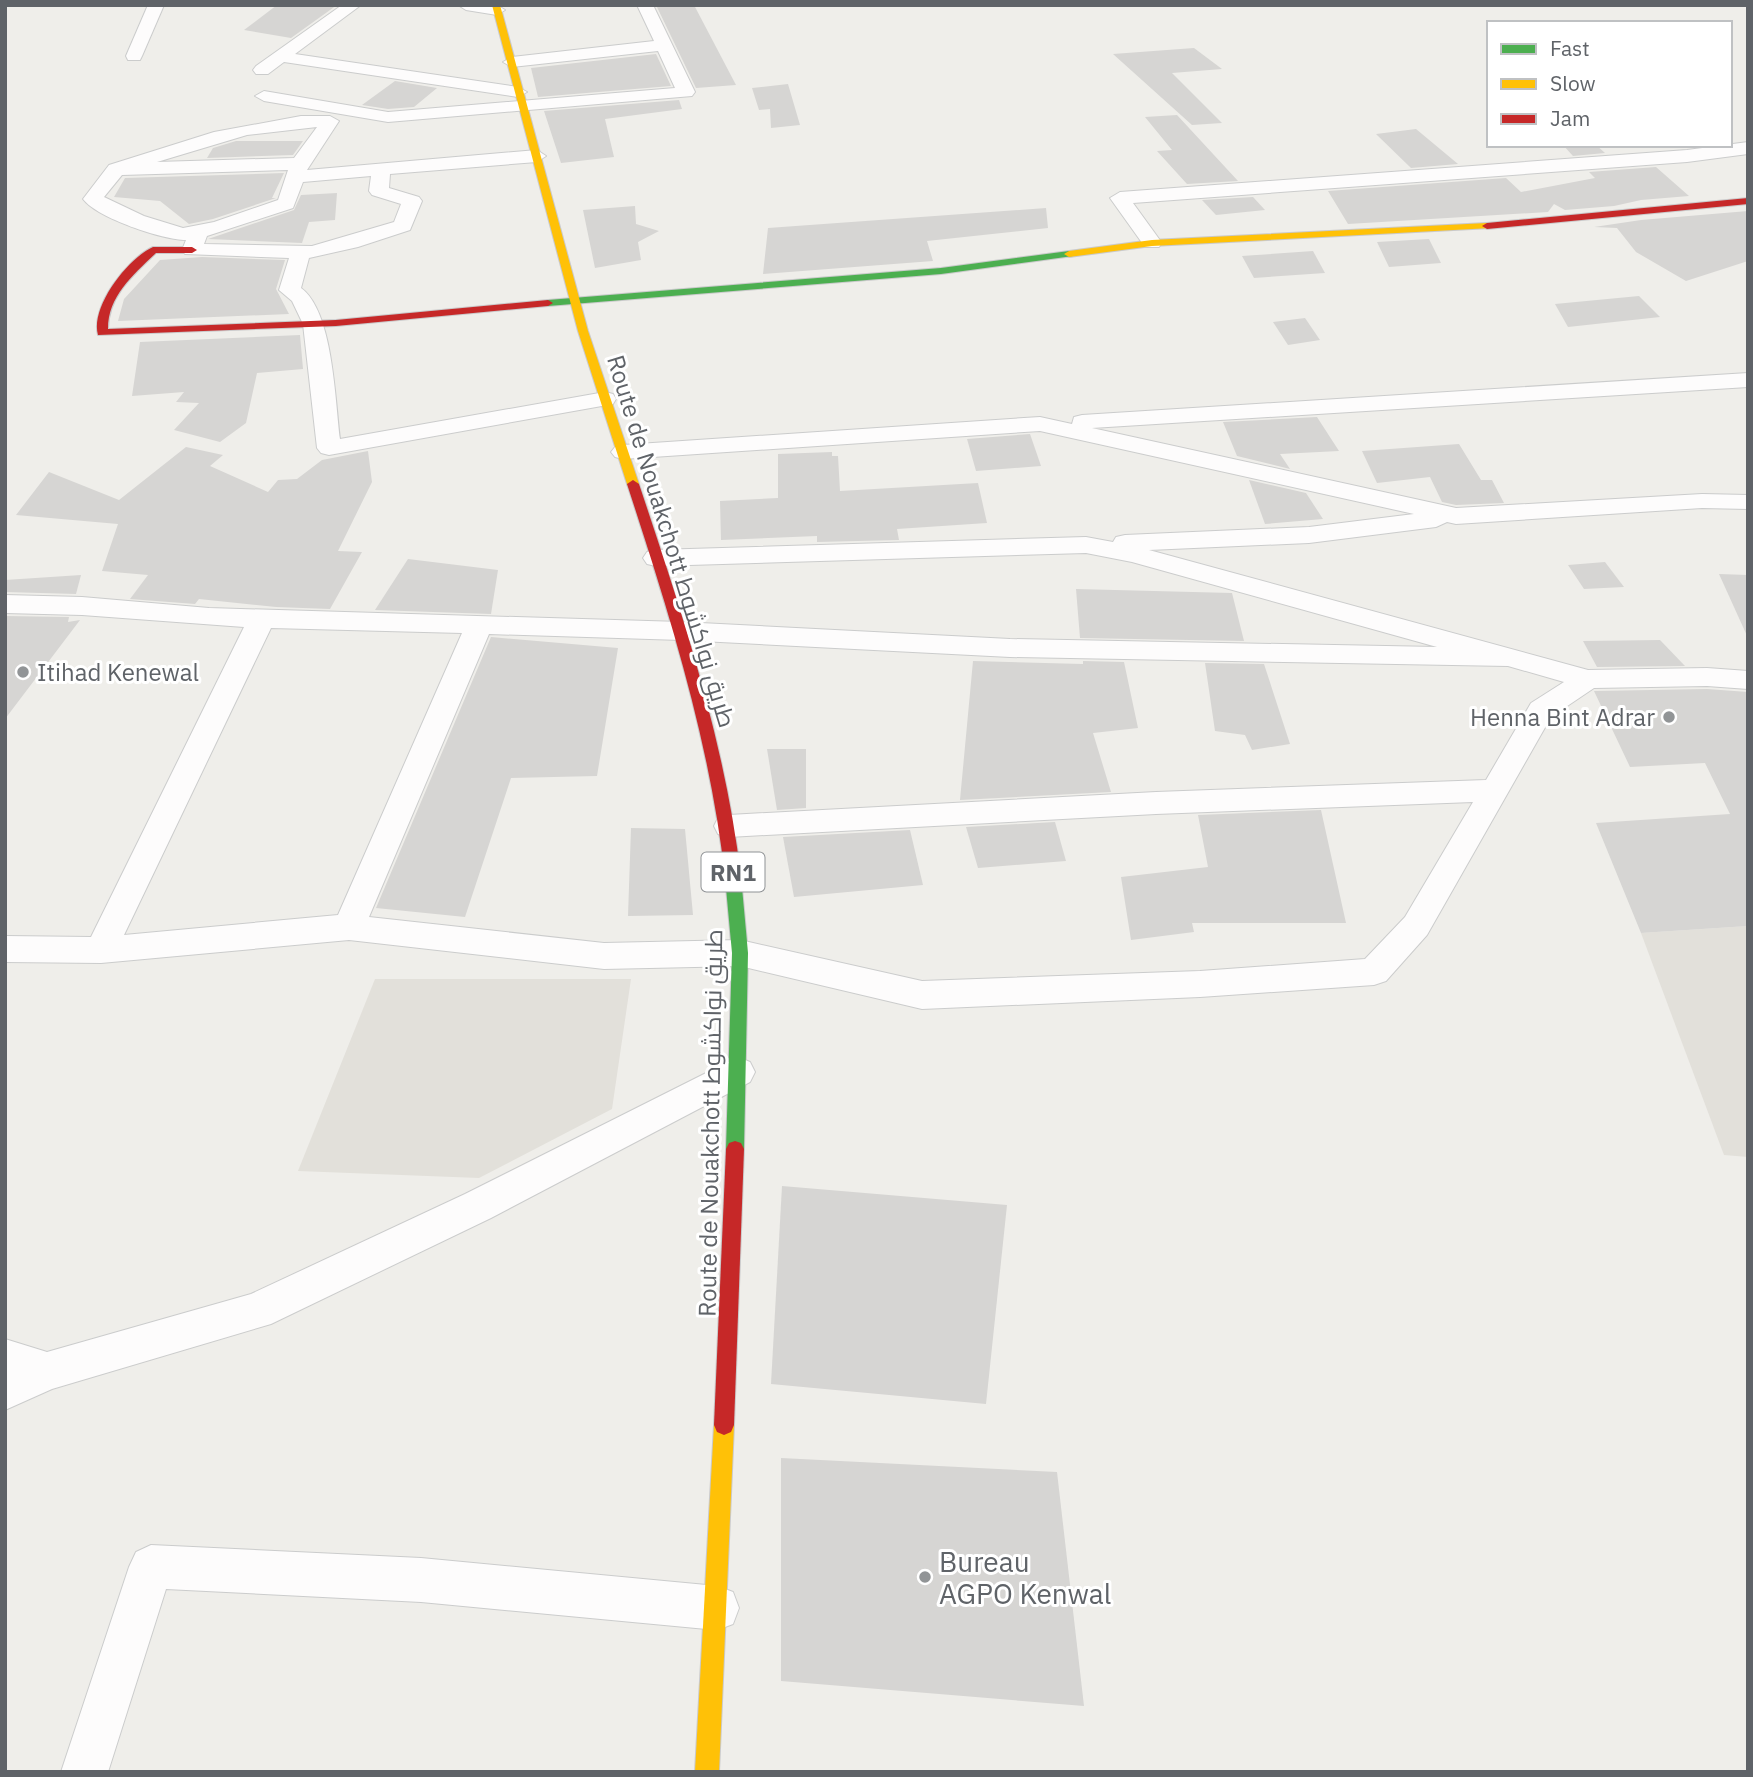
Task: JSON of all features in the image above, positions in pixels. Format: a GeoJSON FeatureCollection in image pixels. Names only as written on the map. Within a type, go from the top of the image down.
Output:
{"type":"FeatureCollection","features":[{"type":"Feature","properties":{"kind":"main road","name":"Route de Nouakchott طريق نواكشوط"},"geometry":{"type":"LineString","coordinates":[[497,8],[519,99],[575,299],[681,631],[717,765],[729,826],[740,953],[738,1072],[717,1608],[707,1772]]}},
{"type":"Feature","properties":{"kind":"main road"},"geometry":{"type":"LineString","coordinates":[[196,241],[153,250],[119,281],[99,323],[102,333],[314,324],[497,309],[575,299],[941,271],[1152,243],[1463,228],[1614,216],[1641,210],[1748,201]]}},
{"type":"Feature","properties":{"kind":"street"},"geometry":{"type":"LineString","coordinates":[[134,56],[156,5]]}},
{"type":"Feature","properties":{"kind":"street"},"geometry":{"type":"LineString","coordinates":[[262,70],[353,5]]}},
{"type":"Feature","properties":{"kind":"street"},"geometry":{"type":"LineString","coordinates":[[466,5],[497,8]]}},
{"type":"Feature","properties":{"kind":"street"},"geometry":{"type":"LineString","coordinates":[[381,170],[379,191],[412,201],[403,226],[351,243],[301,252],[196,241],[107,208],[93,199],[117,169],[245,130],[296,120],[330,121],[388,117],[519,99],[686,92],[645,5]]}},
{"type":"Feature","properties":{"kind":"street"},"geometry":{"type":"LineString","coordinates":[[512,62],[663,45]]}},
{"type":"Feature","properties":{"kind":"street"},"geometry":{"type":"LineString","coordinates":[[281,57],[519,99]]}},
{"type":"Feature","properties":{"kind":"street"},"geometry":{"type":"LineString","coordinates":[[310,61],[264,96],[388,117]]}},
{"type":"Feature","properties":{"kind":"street"},"geometry":{"type":"LineString","coordinates":[[196,241],[286,204],[297,171],[330,121]]}},
{"type":"Feature","properties":{"kind":"street"},"geometry":{"type":"LineString","coordinates":[[1152,243],[1120,198],[1687,156],[1748,148]]}},
{"type":"Feature","properties":{"kind":"street"},"geometry":{"type":"LineString","coordinates":[[117,169],[381,170],[537,156]]}},
{"type":"Feature","properties":{"kind":"street"},"geometry":{"type":"LineString","coordinates":[[301,252],[290,290],[301,298],[314,324],[329,448],[605,399]]}},
{"type":"Feature","properties":{"kind":"street"},"geometry":{"type":"LineString","coordinates":[[623,452],[1748,380]]}},
{"type":"Feature","properties":{"kind":"street"},"geometry":{"type":"LineString","coordinates":[[1040,424],[1456,516]]}},
{"type":"Feature","properties":{"kind":"street"},"geometry":{"type":"LineString","coordinates":[[656,558],[1054,548],[1309,535],[1456,516],[1702,501],[1748,502]]}},
{"type":"Feature","properties":{"kind":"street"},"geometry":{"type":"LineString","coordinates":[[1086,545],[1134,554],[1588,679],[1707,677],[1748,680]]}},
{"type":"Feature","properties":{"kind":"street"},"geometry":{"type":"LineString","coordinates":[[5,604],[82,606],[209,617],[681,631],[1010,648],[1513,657]]}},
{"type":"Feature","properties":{"kind":"street"},"geometry":{"type":"LineString","coordinates":[[101,950],[262,618]]}},
{"type":"Feature","properties":{"kind":"street"},"geometry":{"type":"LineString","coordinates":[[349,927],[479,626]]}},
{"type":"Feature","properties":{"kind":"street"},"geometry":{"type":"LineString","coordinates":[[5,949],[101,950],[349,927],[604,956],[740,953],[922,995],[1200,984],[1374,972],[1416,926],[1541,710],[1588,679]]}},
{"type":"Feature","properties":{"kind":"street"},"geometry":{"type":"LineString","coordinates":[[729,826],[1156,803],[1494,790]]}},
{"type":"Feature","properties":{"kind":"street"},"geometry":{"type":"LineString","coordinates":[[5,1390],[47,1371],[257,1311],[478,1206],[738,1072]]}},
{"type":"Feature","properties":{"kind":"street"},"geometry":{"type":"LineString","coordinates":[[5,1358],[47,1371]]}},
{"type":"Feature","properties":{"kind":"street"},"geometry":{"type":"LineString","coordinates":[[84,1772],[151,1567],[421,1580],[717,1608]]}},
{"type":"Feature","properties":{"kind":"shaded area"},"geometry":{"type":"Polygon","coordinates":[[[1748,926],[1748,1157],[1724,1155],[1641,933],[1748,926]]]}},
{"type":"Feature","properties":{"kind":"shaded area"},"geometry":{"type":"Polygon","coordinates":[[[375,979],[631,979],[612,1109],[479,1178],[298,1171],[375,979]]]}},
{"type":"Feature","properties":{"kind":"building"},"geometry":{"type":"Polygon","coordinates":[[[277,5],[337,5],[291,38],[244,30],[277,5]]]}},
{"type":"Feature","properties":{"kind":"building"},"geometry":{"type":"Polygon","coordinates":[[[656,5],[694,5],[736,85],[696,88],[656,5]]]}},
{"type":"Feature","properties":{"kind":"building"},"geometry":{"type":"Polygon","coordinates":[[[1194,48],[1222,69],[1172,73],[1222,123],[1192,125],[1113,54],[1194,48]]]}},
{"type":"Feature","properties":{"kind":"building"},"geometry":{"type":"Polygon","coordinates":[[[656,54],[671,86],[538,97],[531,68],[656,54]]]}},
{"type":"Feature","properties":{"kind":"building"},"geometry":{"type":"Polygon","coordinates":[[[395,81],[437,88],[414,107],[388,109],[362,105],[395,81]]]}},
{"type":"Feature","properties":{"kind":"building"},"geometry":{"type":"Polygon","coordinates":[[[788,84],[800,125],[771,128],[770,109],[759,110],[752,88],[788,84]]]}},
{"type":"Feature","properties":{"kind":"building"},"geometry":{"type":"Polygon","coordinates":[[[679,100],[682,109],[605,119],[614,157],[561,163],[544,111],[679,100]]]}},
{"type":"Feature","properties":{"kind":"building"},"geometry":{"type":"Polygon","coordinates":[[[1177,115],[1238,181],[1187,184],[1157,151],[1172,150],[1145,117],[1177,115]]]}},
{"type":"Feature","properties":{"kind":"building"},"geometry":{"type":"Polygon","coordinates":[[[1416,129],[1458,164],[1411,168],[1376,134],[1416,129]]]}},
{"type":"Feature","properties":{"kind":"building"},"geometry":{"type":"Polygon","coordinates":[[[236,141],[303,141],[293,155],[207,158],[213,148],[236,141]]]}},
{"type":"Feature","properties":{"kind":"building"},"geometry":{"type":"Polygon","coordinates":[[[1565,147],[1598,147],[1605,153],[1573,156],[1565,147]]]}},
{"type":"Feature","properties":{"kind":"building"},"geometry":{"type":"Polygon","coordinates":[[[1656,167],[1689,196],[1565,210],[1554,204],[1548,212],[1348,224],[1328,191],[1506,178],[1521,192],[1595,178],[1589,172],[1656,167]]]}},
{"type":"Feature","properties":{"kind":"building"},"geometry":{"type":"Polygon","coordinates":[[[284,173],[272,198],[276,198],[189,224],[160,201],[114,197],[125,178],[284,173]]]}},
{"type":"Feature","properties":{"kind":"building"},"geometry":{"type":"Polygon","coordinates":[[[337,193],[335,220],[309,222],[302,243],[208,239],[294,210],[301,195],[337,193]]]}},
{"type":"Feature","properties":{"kind":"building"},"geometry":{"type":"Polygon","coordinates":[[[1253,197],[1265,210],[1216,215],[1202,200],[1253,197]]]}},
{"type":"Feature","properties":{"kind":"building"},"geometry":{"type":"Polygon","coordinates":[[[635,206],[636,224],[659,231],[638,242],[641,260],[595,268],[583,210],[635,206]]]}},
{"type":"Feature","properties":{"kind":"building"},"geometry":{"type":"Polygon","coordinates":[[[1046,208],[1048,228],[927,241],[933,261],[763,274],[768,228],[1046,208]]]}},
{"type":"Feature","properties":{"kind":"building"},"geometry":{"type":"Polygon","coordinates":[[[1748,211],[1748,261],[1686,281],[1636,252],[1617,228],[1594,227],[1641,220],[1748,211]]]}},
{"type":"Feature","properties":{"kind":"building"},"geometry":{"type":"Polygon","coordinates":[[[1429,239],[1441,263],[1389,267],[1377,242],[1429,239]]]}},
{"type":"Feature","properties":{"kind":"building"},"geometry":{"type":"Polygon","coordinates":[[[1313,251],[1325,273],[1254,278],[1242,256],[1313,251]]]}},
{"type":"Feature","properties":{"kind":"building"},"geometry":{"type":"Polygon","coordinates":[[[202,257],[285,260],[276,289],[289,314],[118,321],[124,299],[160,260],[202,257]]]}},
{"type":"Feature","properties":{"kind":"building"},"geometry":{"type":"Polygon","coordinates":[[[1639,296],[1660,317],[1568,327],[1555,304],[1639,296]]]}},
{"type":"Feature","properties":{"kind":"building"},"geometry":{"type":"Polygon","coordinates":[[[1305,318],[1320,340],[1288,345],[1273,322],[1305,318]]]}},
{"type":"Feature","properties":{"kind":"building"},"geometry":{"type":"Polygon","coordinates":[[[300,335],[303,369],[257,373],[246,423],[220,442],[174,430],[199,403],[176,402],[184,392],[132,396],[140,342],[300,335]]]}},
{"type":"Feature","properties":{"kind":"building"},"geometry":{"type":"Polygon","coordinates":[[[1317,417],[1339,451],[1280,454],[1290,469],[1237,456],[1223,422],[1317,417]]]}},
{"type":"Feature","properties":{"kind":"building"},"geometry":{"type":"Polygon","coordinates":[[[1030,434],[1041,466],[976,471],[967,439],[1030,434]]]}},
{"type":"Feature","properties":{"kind":"building"},"geometry":{"type":"Polygon","coordinates":[[[1459,444],[1481,480],[1492,480],[1504,503],[1456,505],[1442,502],[1430,477],[1377,483],[1362,451],[1459,444]]]}},
{"type":"Feature","properties":{"kind":"building"},"geometry":{"type":"Polygon","coordinates":[[[186,447],[223,455],[210,466],[268,492],[278,480],[297,479],[322,460],[368,451],[372,482],[338,551],[362,552],[330,609],[276,607],[199,599],[195,604],[130,599],[148,575],[102,571],[118,524],[16,515],[49,472],[119,500],[186,447]]]}},
{"type":"Feature","properties":{"kind":"building"},"geometry":{"type":"Polygon","coordinates":[[[832,452],[832,456],[838,456],[840,491],[978,483],[987,523],[897,529],[899,540],[817,542],[817,536],[721,540],[720,501],[778,498],[778,454],[832,452]]]}},
{"type":"Feature","properties":{"kind":"building"},"geometry":{"type":"Polygon","coordinates":[[[1249,480],[1306,493],[1323,519],[1265,524],[1249,480]]]}},
{"type":"Feature","properties":{"kind":"building"},"geometry":{"type":"Polygon","coordinates":[[[408,559],[498,570],[491,614],[375,610],[408,559]]]}},
{"type":"Feature","properties":{"kind":"building"},"geometry":{"type":"Polygon","coordinates":[[[1605,562],[1624,587],[1584,589],[1568,565],[1605,562]]]}},
{"type":"Feature","properties":{"kind":"building"},"geometry":{"type":"Polygon","coordinates":[[[1719,574],[1748,575],[1748,638],[1719,574]]]}},
{"type":"Feature","properties":{"kind":"building"},"geometry":{"type":"Polygon","coordinates":[[[81,575],[76,594],[5,592],[5,580],[81,575]]]}},
{"type":"Feature","properties":{"kind":"building"},"geometry":{"type":"Polygon","coordinates":[[[1076,589],[1232,593],[1244,641],[1080,638],[1076,589]]]}},
{"type":"Feature","properties":{"kind":"building","name":"Itihad Kenewal"},"geometry":{"type":"Polygon","coordinates":[[[5,616],[69,617],[68,622],[80,620],[5,719],[5,616]]]}},
{"type":"Feature","properties":{"kind":"building"},"geometry":{"type":"Polygon","coordinates":[[[491,637],[618,648],[597,776],[511,778],[465,917],[376,908],[491,637]]]}},
{"type":"Feature","properties":{"kind":"building"},"geometry":{"type":"Polygon","coordinates":[[[1660,640],[1685,666],[1597,667],[1583,641],[1660,640]]]}},
{"type":"Feature","properties":{"kind":"building"},"geometry":{"type":"Polygon","coordinates":[[[973,661],[1083,664],[1083,661],[1124,662],[1138,728],[1093,733],[1111,792],[960,800],[973,661]]]}},
{"type":"Feature","properties":{"kind":"building"},"geometry":{"type":"Polygon","coordinates":[[[1205,663],[1264,664],[1290,744],[1252,750],[1245,735],[1215,731],[1205,663]]]}},
{"type":"Feature","properties":{"kind":"building"},"geometry":{"type":"Polygon","coordinates":[[[1707,689],[1748,692],[1748,926],[1641,933],[1596,823],[1730,814],[1705,763],[1630,767],[1594,691],[1707,689]]]}},
{"type":"Feature","properties":{"kind":"building"},"geometry":{"type":"Polygon","coordinates":[[[767,749],[806,749],[806,808],[777,810],[767,749]]]}},
{"type":"Feature","properties":{"kind":"building"},"geometry":{"type":"Polygon","coordinates":[[[1321,810],[1346,923],[1192,923],[1194,932],[1131,940],[1121,877],[1208,867],[1198,815],[1321,810]]]}},
{"type":"Feature","properties":{"kind":"building"},"geometry":{"type":"Polygon","coordinates":[[[1055,822],[1066,861],[978,868],[966,827],[1055,822]]]}},
{"type":"Feature","properties":{"kind":"building"},"geometry":{"type":"Polygon","coordinates":[[[631,828],[685,829],[693,915],[628,916],[631,828]]]}},
{"type":"Feature","properties":{"kind":"building"},"geometry":{"type":"Polygon","coordinates":[[[910,830],[923,885],[794,897],[783,837],[910,830]]]}},
{"type":"Feature","properties":{"kind":"building"},"geometry":{"type":"Polygon","coordinates":[[[782,1186],[1007,1205],[986,1404],[771,1384],[782,1186]]]}},
{"type":"Feature","properties":{"kind":"building","name":"Bureau AGPO Kenwal"},"geometry":{"type":"Polygon","coordinates":[[[781,1458],[1057,1472],[1084,1706],[781,1681],[781,1458]]]}},
{"type":"Feature","properties":{"kind":"traffic: fast"},"geometry":{"type":"LineString","coordinates":[[548,303],[941,271],[1069,254]]}},
{"type":"Feature","properties":{"kind":"traffic: fast"},"geometry":{"type":"LineString","coordinates":[[733,877],[740,953],[735,1149]]}},
{"type":"Feature","properties":{"kind":"traffic: slow"},"geometry":{"type":"LineString","coordinates":[[496,5],[583,331],[633,484]]}},
{"type":"Feature","properties":{"kind":"traffic: slow"},"geometry":{"type":"LineString","coordinates":[[1069,254],[1152,243],[1487,226]]}},
{"type":"Feature","properties":{"kind":"traffic: slow"},"geometry":{"type":"LineString","coordinates":[[707,1772],[724,1425]]}},
{"type":"Feature","properties":{"kind":"traffic: jam"},"geometry":{"type":"LineString","coordinates":[[1487,226],[1748,201]]}},
{"type":"Feature","properties":{"kind":"traffic: jam"},"geometry":{"type":"LineString","coordinates":[[192,250],[153,250],[110,297],[102,320],[102,333],[336,323],[548,303]]}},
{"type":"Feature","properties":{"kind":"traffic: jam"},"geometry":{"type":"LineString","coordinates":[[633,484],[680,629],[708,727],[719,777],[733,877]]}},
{"type":"Feature","properties":{"kind":"traffic: jam"},"geometry":{"type":"LineString","coordinates":[[724,1425],[735,1149]]}},
{"type":"Feature","properties":{"kind":"place","name":"Itihad Kenewal"},"geometry":{"type":"Point","coordinates":[23,672]}},
{"type":"Feature","properties":{"kind":"place","name":"Henna Bint Adrar"},"geometry":{"type":"Point","coordinates":[1669,717]}},
{"type":"Feature","properties":{"kind":"place","name":"Bureau AGPO Kenwal"},"geometry":{"type":"Point","coordinates":[925,1577]}}]}
